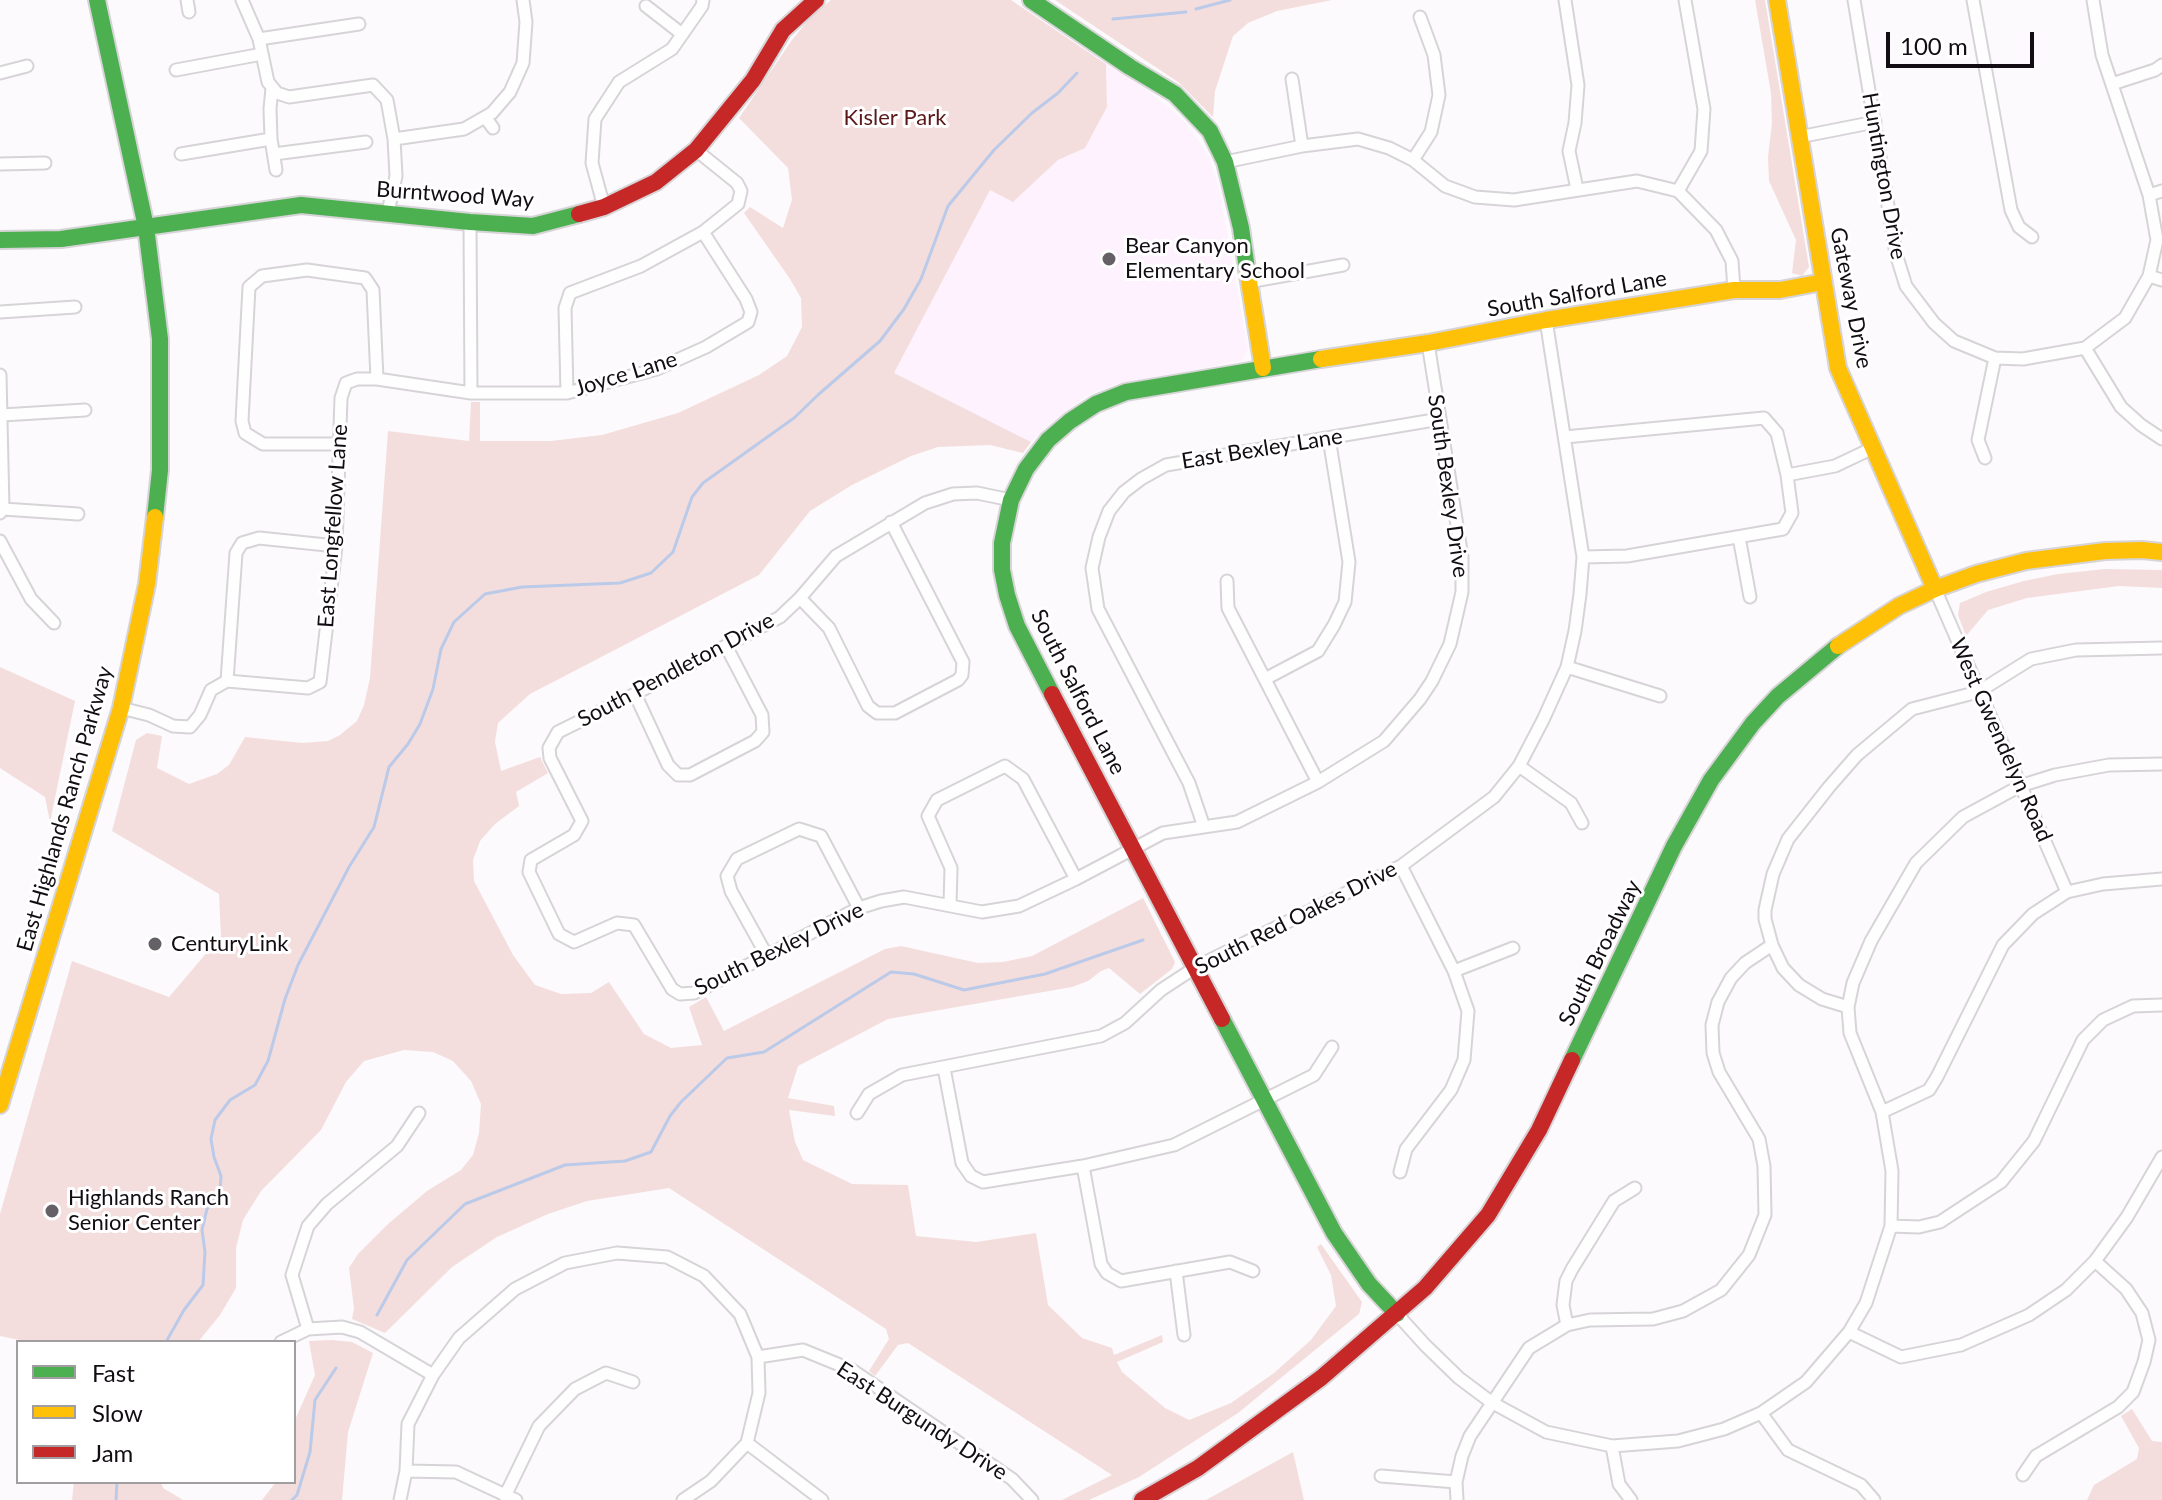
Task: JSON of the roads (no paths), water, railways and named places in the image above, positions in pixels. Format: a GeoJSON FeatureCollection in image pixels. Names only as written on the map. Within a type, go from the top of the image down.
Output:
{"type":"FeatureCollection","features":[{"type":"Feature","properties":{"kind":"street","name":"East Highlands Ranch Parkway"},"geometry":{"type":"LineString","coordinates":[[0,1105],[3,1085],[121,708],[147,584],[160,470],[160,339],[146,227],[97,0]]}},
{"type":"Feature","properties":{"kind":"street"},"geometry":{"type":"LineString","coordinates":[[242,0],[259,39],[268,82],[277,93],[289,97],[373,85],[387,100],[396,176],[388,212]]}},
{"type":"Feature","properties":{"kind":"street"},"geometry":{"type":"LineString","coordinates":[[394,139],[464,129],[492,113],[510,92],[523,63],[526,22],[523,0]]}},
{"type":"Feature","properties":{"kind":"street"},"geometry":{"type":"LineString","coordinates":[[604,207],[592,163],[595,119],[619,82],[672,49],[703,0]]}},
{"type":"Feature","properties":{"kind":"street","name":"Burntwood Way"},"geometry":{"type":"LineString","coordinates":[[0,240],[61,239],[301,205],[533,226],[604,207],[656,182],[696,150],[753,80],[783,30],[816,0]]}},
{"type":"Feature","properties":{"kind":"street"},"geometry":{"type":"LineString","coordinates":[[1031,0],[1175,94],[1210,131],[1225,162],[1241,228],[1263,368]]}},
{"type":"Feature","properties":{"kind":"street"},"geometry":{"type":"LineString","coordinates":[[1565,0],[1578,85],[1569,151],[1577,189]]}},
{"type":"Feature","properties":{"kind":"street"},"geometry":{"type":"LineString","coordinates":[[1678,191],[1701,151],[1704,109],[1685,0]]}},
{"type":"Feature","properties":{"kind":"street","name":"Gateway Drive"},"geometry":{"type":"LineString","coordinates":[[1777,0],[1838,368],[1935,589]]}},
{"type":"Feature","properties":{"kind":"street","name":"Huntington Drive"},"geometry":{"type":"LineString","coordinates":[[1854,0],[1896,254],[1906,286],[1934,323],[1954,341],[1995,358],[2023,359],[2085,348],[2125,318],[2149,276],[2157,240],[2149,195],[2102,55],[2093,0]]}},
{"type":"Feature","properties":{"kind":"street"},"geometry":{"type":"LineString","coordinates":[[1973,0],[2011,210],[2019,227],[2032,237]]}},
{"type":"Feature","properties":{"kind":"street"},"geometry":{"type":"LineString","coordinates":[[646,6],[682,34]]}},
{"type":"Feature","properties":{"kind":"street"},"geometry":{"type":"LineString","coordinates":[[1413,160],[1431,132],[1439,95],[1434,55],[1420,17]]}},
{"type":"Feature","properties":{"kind":"street"},"geometry":{"type":"LineString","coordinates":[[259,39],[359,24]]}},
{"type":"Feature","properties":{"kind":"street"},"geometry":{"type":"LineString","coordinates":[[176,70],[262,54]]}},
{"type":"Feature","properties":{"kind":"street"},"geometry":{"type":"LineString","coordinates":[[2112,84],[2162,65]]}},
{"type":"Feature","properties":{"kind":"street"},"geometry":{"type":"LineString","coordinates":[[0,73],[27,66]]}},
{"type":"Feature","properties":{"kind":"street"},"geometry":{"type":"LineString","coordinates":[[1292,79],[1302,146]]}},
{"type":"Feature","properties":{"kind":"street"},"geometry":{"type":"LineString","coordinates":[[272,88],[271,139],[276,170]]}},
{"type":"Feature","properties":{"kind":"street"},"geometry":{"type":"LineString","coordinates":[[485,117],[493,128]]}},
{"type":"Feature","properties":{"kind":"street"},"geometry":{"type":"LineString","coordinates":[[1799,137],[1875,122]]}},
{"type":"Feature","properties":{"kind":"street"},"geometry":{"type":"LineString","coordinates":[[181,154],[271,139]]}},
{"type":"Feature","properties":{"kind":"street"},"geometry":{"type":"LineString","coordinates":[[1225,162],[1302,146],[1358,139],[1389,148],[1413,160],[1445,186],[1475,197],[1514,200],[1637,181],[1678,191],[1716,230],[1732,261],[1734,290]]}},
{"type":"Feature","properties":{"kind":"street"},"geometry":{"type":"LineString","coordinates":[[274,154],[366,142]]}},
{"type":"Feature","properties":{"kind":"street"},"geometry":{"type":"LineString","coordinates":[[567,393],[565,308],[570,293],[641,266],[703,232],[738,204],[741,191],[737,183],[696,150]]}},
{"type":"Feature","properties":{"kind":"street"},"geometry":{"type":"LineString","coordinates":[[0,164],[45,163]]}},
{"type":"Feature","properties":{"kind":"street"},"geometry":{"type":"LineString","coordinates":[[2149,195],[2162,191]]}},
{"type":"Feature","properties":{"kind":"street"},"geometry":{"type":"LineString","coordinates":[[470,222],[471,393]]}},
{"type":"Feature","properties":{"kind":"street","name":"Joyce Lane"},"geometry":{"type":"LineString","coordinates":[[346,383],[357,379],[377,379],[471,393],[567,393],[657,369],[706,347],[748,322],[751,312],[746,299],[703,232]]}},
{"type":"Feature","properties":{"kind":"street"},"geometry":{"type":"LineString","coordinates":[[1248,282],[1343,265]]}},
{"type":"Feature","properties":{"kind":"street"},"geometry":{"type":"LineString","coordinates":[[339,444],[263,444],[245,433],[242,421],[249,287],[262,276],[307,270],[365,278],[373,290],[377,379]]}},
{"type":"Feature","properties":{"kind":"street"},"geometry":{"type":"LineString","coordinates":[[2149,276],[2162,280]]}},
{"type":"Feature","properties":{"kind":"street","name":"South Salford Lane"},"geometry":{"type":"LineString","coordinates":[[1397,1314],[1369,1284],[1334,1233],[1014,616],[1002,570],[1002,543],[1011,500],[1026,469],[1048,440],[1096,404],[1126,392],[1734,290],[1780,290],[1823,282]]}},
{"type":"Feature","properties":{"kind":"street"},"geometry":{"type":"LineString","coordinates":[[0,312],[75,307]]}},
{"type":"Feature","properties":{"kind":"street","name":"South Red Oakes Drive"},"geometry":{"type":"LineString","coordinates":[[857,1113],[869,1094],[902,1075],[1101,1036],[1125,1023],[1161,990],[1196,967],[1401,866],[1494,797],[1519,766],[1543,720],[1567,667],[1575,631],[1583,557],[1546,320]]}},
{"type":"Feature","properties":{"kind":"street","name":"South Bexley Drive"},"geometry":{"type":"LineString","coordinates":[[543,901],[559,934],[574,942],[617,923],[634,925],[672,989],[680,994],[694,993],[859,908],[881,901],[904,897],[982,912],[1019,906],[1163,833],[1237,822],[1318,782],[1384,741],[1426,690],[1450,644],[1462,592],[1462,557],[1428,343]]}},
{"type":"Feature","properties":{"kind":"street"},"geometry":{"type":"LineString","coordinates":[[2085,348],[2121,407],[2162,439]]}},
{"type":"Feature","properties":{"kind":"street"},"geometry":{"type":"LineString","coordinates":[[1985,458],[1978,440],[1995,358]]}},
{"type":"Feature","properties":{"kind":"street"},"geometry":{"type":"LineString","coordinates":[[0,375],[2,511],[78,514]]}},
{"type":"Feature","properties":{"kind":"street","name":"East Longfellow Lane"},"geometry":{"type":"LineString","coordinates":[[227,681],[308,688],[320,682],[336,546],[341,398],[346,383]]}},
{"type":"Feature","properties":{"kind":"street"},"geometry":{"type":"LineString","coordinates":[[2,415],[85,410]]}},
{"type":"Feature","properties":{"kind":"street"},"geometry":{"type":"LineString","coordinates":[[1565,437],[1764,418],[1777,433],[1787,475],[1792,513],[1783,529],[1627,556],[1583,557]]}},
{"type":"Feature","properties":{"kind":"street","name":"East Bexley Lane"},"geometry":{"type":"LineString","coordinates":[[1204,827],[1189,783],[1098,609],[1092,568],[1109,511],[1124,492],[1166,465],[1440,419]]}},
{"type":"Feature","properties":{"kind":"street"},"geometry":{"type":"LineString","coordinates":[[1265,679],[1318,651],[1345,602],[1349,562],[1329,438]]}},
{"type":"Feature","properties":{"kind":"street"},"geometry":{"type":"LineString","coordinates":[[1787,475],[1835,466],[1873,448]]}},
{"type":"Feature","properties":{"kind":"street","name":"South Pendleton Drive"},"geometry":{"type":"LineString","coordinates":[[543,901],[529,872],[531,860],[574,835],[582,821],[550,758],[549,748],[558,732],[780,617],[836,556],[925,503],[953,494],[977,493],[1011,500]]}},
{"type":"Feature","properties":{"kind":"street"},"geometry":{"type":"LineString","coordinates":[[800,598],[829,628],[868,706],[877,713],[895,713],[958,680],[962,675],[963,662],[891,522]]}},
{"type":"Feature","properties":{"kind":"street"},"geometry":{"type":"LineString","coordinates":[[1739,537],[1750,597]]}},
{"type":"Feature","properties":{"kind":"street"},"geometry":{"type":"LineString","coordinates":[[121,708],[149,715],[173,726],[190,727],[200,715],[211,690],[227,681],[236,553],[242,543],[259,538],[336,546]]}},
{"type":"Feature","properties":{"kind":"street"},"geometry":{"type":"LineString","coordinates":[[0,541],[31,599],[54,623]]}},
{"type":"Feature","properties":{"kind":"street","name":"South Broadway"},"geometry":{"type":"LineString","coordinates":[[1142,1500],[1198,1468],[1301,1393],[1397,1314],[1461,1249],[1488,1215],[1539,1130],[1674,846],[1731,751],[1778,696],[1840,644],[1880,618],[1935,589],[2026,561],[2105,551],[2162,552]]}},
{"type":"Feature","properties":{"kind":"street"},"geometry":{"type":"LineString","coordinates":[[1227,581],[1228,608],[1318,782]]}},
{"type":"Feature","properties":{"kind":"street","name":"West Gwendelyn Road"},"geometry":{"type":"LineString","coordinates":[[1935,589],[2067,892]]}},
{"type":"Feature","properties":{"kind":"street"},"geometry":{"type":"LineString","coordinates":[[635,694],[668,765],[678,775],[690,775],[755,741],[763,732],[762,715],[726,646]]}},
{"type":"Feature","properties":{"kind":"street"},"geometry":{"type":"LineString","coordinates":[[1848,1007],[1822,999],[1799,985],[1783,968],[1772,945],[1765,910],[1773,874],[1788,839],[1829,787],[1857,755],[1912,709],[1978,692],[2031,659],[2076,650],[2162,648]]}},
{"type":"Feature","properties":{"kind":"street"},"geometry":{"type":"LineString","coordinates":[[1567,667],[1660,696]]}},
{"type":"Feature","properties":{"kind":"street"},"geometry":{"type":"LineString","coordinates":[[1397,1314],[1459,1378],[1491,1402],[1546,1432],[1612,1446],[1678,1441],[1724,1429],[1761,1413],[1806,1382],[1849,1332],[1866,1303],[1891,1226],[1892,1171],[1882,1112],[1850,1033],[1848,1007],[1853,983],[1871,941],[1916,863],[1963,817],[2020,786],[2074,770],[2109,765],[2162,764]]}},
{"type":"Feature","properties":{"kind":"street"},"geometry":{"type":"LineString","coordinates":[[950,905],[951,868],[928,816],[937,800],[1005,766],[1023,779],[1076,879]]}},
{"type":"Feature","properties":{"kind":"street"},"geometry":{"type":"LineString","coordinates":[[1519,766],[1571,803],[1582,823]]}},
{"type":"Feature","properties":{"kind":"street"},"geometry":{"type":"LineString","coordinates":[[767,956],[731,891],[727,876],[737,859],[799,829],[821,836],[859,908]]}},
{"type":"Feature","properties":{"kind":"street"},"geometry":{"type":"LineString","coordinates":[[1400,1172],[1406,1149],[1451,1090],[1464,1060],[1468,1011],[1454,971],[1401,866]]}},
{"type":"Feature","properties":{"kind":"street"},"geometry":{"type":"LineString","coordinates":[[1882,1112],[1929,1090],[2003,945],[2033,914],[2067,892],[2103,884],[2162,879]]}},
{"type":"Feature","properties":{"kind":"street"},"geometry":{"type":"LineString","coordinates":[[1457,1500],[1456,1482],[1470,1436],[1529,1348],[1567,1325],[1590,1320],[1653,1319],[1683,1311],[1721,1290],[1749,1255],[1765,1215],[1764,1166],[1759,1139],[1719,1072],[1713,1053],[1712,1025],[1718,1002],[1731,978],[1745,963],[1772,945]]}},
{"type":"Feature","properties":{"kind":"street"},"geometry":{"type":"LineString","coordinates":[[1454,971],[1513,948]]}},
{"type":"Feature","properties":{"kind":"street"},"geometry":{"type":"LineString","coordinates":[[1891,1226],[1919,1227],[1940,1222],[2001,1182],[2034,1141],[2083,1040],[2103,1020],[2133,1006],[2162,1005]]}},
{"type":"Feature","properties":{"kind":"street"},"geometry":{"type":"LineString","coordinates":[[944,1068],[962,1163],[971,1176],[983,1182],[1083,1166],[1174,1145],[1314,1075],[1332,1047]]}},
{"type":"Feature","properties":{"kind":"street"},"geometry":{"type":"LineString","coordinates":[[308,1329],[292,1275],[308,1226],[327,1204],[397,1146],[419,1113]]}},
{"type":"Feature","properties":{"kind":"street"},"geometry":{"type":"LineString","coordinates":[[1849,1332],[1901,1357],[1961,1345],[2029,1315],[2066,1290],[2095,1261],[2127,1217],[2162,1157]]}},
{"type":"Feature","properties":{"kind":"street"},"geometry":{"type":"LineString","coordinates":[[1083,1166],[1101,1264],[1107,1273],[1121,1281],[1230,1262],[1253,1271]]}},
{"type":"Feature","properties":{"kind":"street"},"geometry":{"type":"LineString","coordinates":[[1567,1325],[1563,1305],[1566,1281],[1614,1201],[1635,1188]]}},
{"type":"Feature","properties":{"kind":"street"},"geometry":{"type":"LineString","coordinates":[[400,1500],[406,1471],[408,1424],[433,1375],[459,1338],[515,1289],[565,1263],[617,1253],[667,1257],[704,1276],[740,1314],[758,1357],[759,1393],[747,1443],[711,1481],[683,1500]]}},
{"type":"Feature","properties":{"kind":"street"},"geometry":{"type":"LineString","coordinates":[[2023,1475],[2036,1456],[2118,1407],[2133,1392],[2144,1362],[2149,1340],[2142,1313],[2126,1289],[2095,1261]]}},
{"type":"Feature","properties":{"kind":"street"},"geometry":{"type":"LineString","coordinates":[[1176,1271],[1184,1335]]}},
{"type":"Feature","properties":{"kind":"street"},"geometry":{"type":"LineString","coordinates":[[285,1340],[308,1329],[342,1327],[360,1332],[433,1375]]}},
{"type":"Feature","properties":{"kind":"street","name":"East Burgundy Drive"},"geometry":{"type":"LineString","coordinates":[[758,1357],[803,1350],[852,1370],[1012,1479],[1032,1500]]}},
{"type":"Feature","properties":{"kind":"street"},"geometry":{"type":"LineString","coordinates":[[406,1471],[456,1472],[511,1498],[539,1426],[575,1389],[606,1373],[633,1382]]}},
{"type":"Feature","properties":{"kind":"street"},"geometry":{"type":"LineString","coordinates":[[1761,1413],[1788,1450],[1861,1485],[1874,1500]]}},
{"type":"Feature","properties":{"kind":"street"},"geometry":{"type":"LineString","coordinates":[[747,1443],[822,1500]]}},
{"type":"Feature","properties":{"kind":"street"},"geometry":{"type":"LineString","coordinates":[[1612,1446],[1619,1484],[1631,1500]]}},
{"type":"Feature","properties":{"kind":"street"},"geometry":{"type":"LineString","coordinates":[[1381,1476],[1456,1482]]}},
{"type":"Feature","properties":{"kind":"waterway"},"geometry":{"type":"LineString","coordinates":[[1196,9],[1230,0]]}},
{"type":"Feature","properties":{"kind":"waterway"},"geometry":{"type":"LineString","coordinates":[[1113,19],[1186,12]]}},
{"type":"Feature","properties":{"kind":"waterway"},"geometry":{"type":"LineString","coordinates":[[167,1340],[203,1285],[205,1252],[202,1230],[207,1209],[220,1192],[221,1176],[211,1139],[215,1120],[230,1100],[255,1085],[268,1061],[298,965],[349,867],[374,827],[389,767],[420,724],[433,689],[441,649],[454,622],[485,594],[522,587],[620,583],[651,573],[673,552],[692,497],[703,483],[794,418],[880,341],[921,279],[948,206],[994,150],[1077,73]]}},
{"type":"Feature","properties":{"kind":"waterway"},"geometry":{"type":"LineString","coordinates":[[377,1315],[407,1260],[465,1204],[565,1165],[625,1161],[651,1152],[681,1102],[727,1058],[764,1052],[891,972],[914,974],[964,990],[1045,974],[1143,940]]}},
{"type":"Feature","properties":{"kind":"waterway"},"geometry":{"type":"LineString","coordinates":[[292,1500],[297,1495],[310,1452],[315,1400],[336,1368]]}},
{"type":"Feature","properties":{"kind":"waterway"},"geometry":{"type":"LineString","coordinates":[[116,1500],[117,1484]]}},
{"type":"Feature","properties":{"kind":"place","name":"Bear Canyon Elementary School"},"geometry":{"type":"Point","coordinates":[1109,259]}},
{"type":"Feature","properties":{"kind":"place","name":"CenturyLink"},"geometry":{"type":"Point","coordinates":[155,944]}},
{"type":"Feature","properties":{"kind":"place","name":"Highlands Ranch Senior Center"},"geometry":{"type":"Point","coordinates":[52,1211]}},
{"type":"Feature","properties":{"kind":"park label","name":"Kisler Park"},"geometry":{"type":"Point","coordinates":[895,118]}}]}
